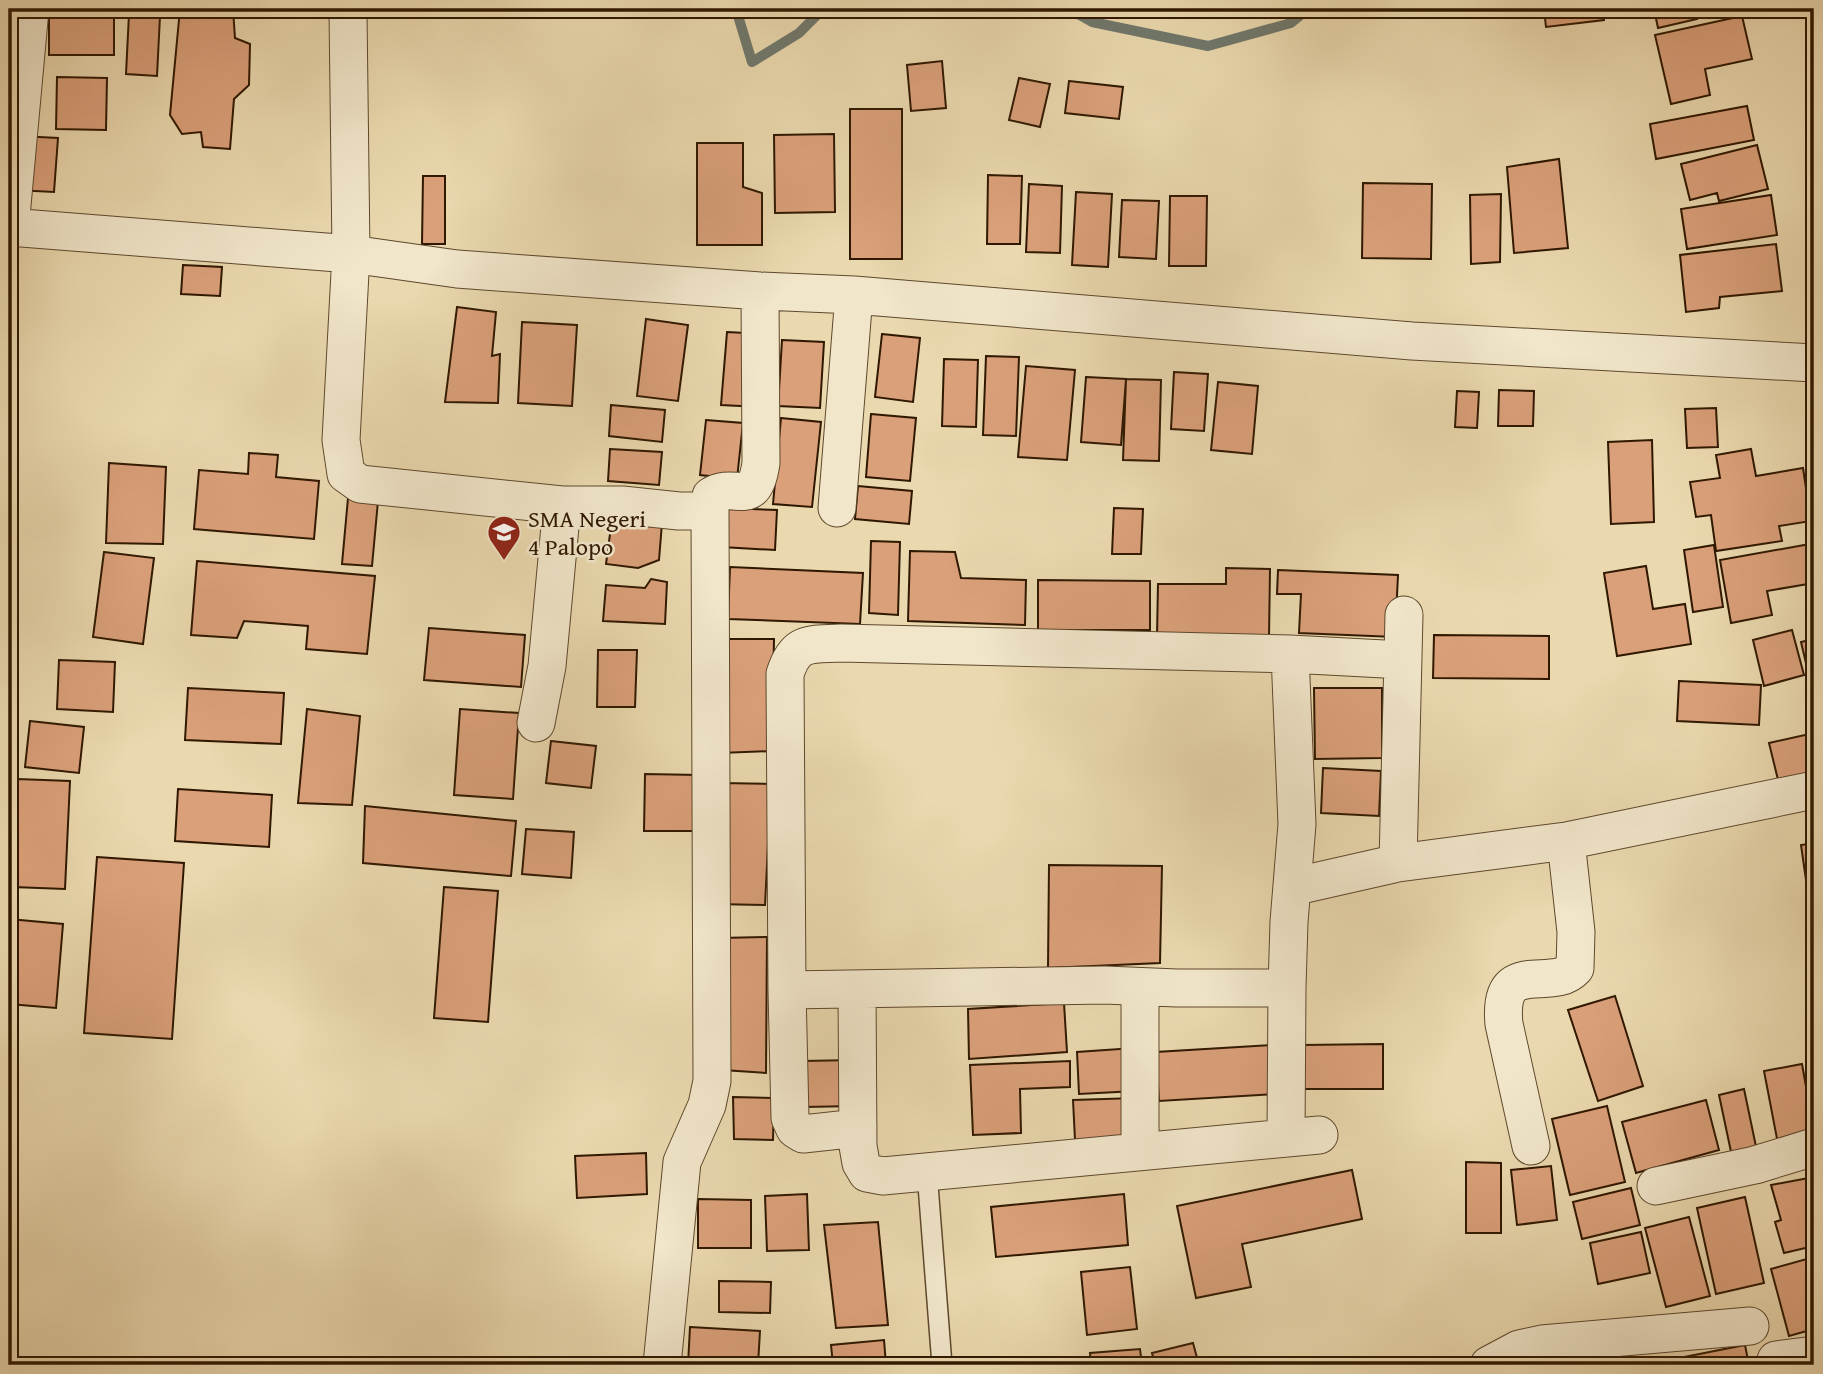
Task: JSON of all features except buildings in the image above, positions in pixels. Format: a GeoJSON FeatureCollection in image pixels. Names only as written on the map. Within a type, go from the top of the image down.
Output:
{"type":"FeatureCollection","features":[{"type":"Feature","properties":{"kind":"street"},"geometry":{"type":"LineString","coordinates":[[30,9],[17,51],[9,227],[351,254],[457,270],[854,295],[1412,341],[1814,363]]}},
{"type":"Feature","properties":{"kind":"street"},"geometry":{"type":"LineString","coordinates":[[348,12],[351,254],[341,440],[346,474],[360,484],[562,505],[622,505],[679,511],[710,511]]}},
{"type":"Feature","properties":{"kind":"street"},"geometry":{"type":"LineString","coordinates":[[662,1365],[682,1162],[707,1105],[712,1081],[711,496],[723,491],[742,493],[759,482],[760,291]]}},
{"type":"Feature","properties":{"kind":"street"},"geometry":{"type":"LineString","coordinates":[[837,508],[854,295]]}},
{"type":"Feature","properties":{"kind":"street"},"geometry":{"type":"LineString","coordinates":[[536,723],[547,666],[562,505]]}},
{"type":"Feature","properties":{"kind":"street"},"geometry":{"type":"LineString","coordinates":[[1398,863],[1404,615]]}},
{"type":"Feature","properties":{"kind":"street"},"geometry":{"type":"LineString","coordinates":[[858,1128],[803,1134],[795,1129],[790,1118],[785,674],[791,657],[801,648],[841,643],[1290,654],[1404,660]]}},
{"type":"Feature","properties":{"kind":"street"},"geometry":{"type":"LineString","coordinates":[[857,989],[858,1128],[861,1163],[867,1173],[883,1176],[1303,1136],[1287,988],[1297,824],[1290,654]]}},
{"type":"Feature","properties":{"kind":"street"},"geometry":{"type":"LineString","coordinates":[[1292,887],[1398,863],[1566,841],[1814,790]]}},
{"type":"Feature","properties":{"kind":"street"},"geometry":{"type":"LineString","coordinates":[[1531,1146],[1502,1007],[1504,995],[1511,986],[1523,981],[1565,974],[1575,968],[1576,932],[1566,841]]}},
{"type":"Feature","properties":{"kind":"street"},"geometry":{"type":"LineString","coordinates":[[1140,987],[1140,1151]]}},
{"type":"Feature","properties":{"kind":"street"},"geometry":{"type":"LineString","coordinates":[[788,990],[1287,988]]}},
{"type":"Feature","properties":{"kind":"street"},"geometry":{"type":"LineString","coordinates":[[1656,1186],[1755,1165],[1814,1147]]}},
{"type":"Feature","properties":{"kind":"street"},"geometry":{"type":"LineString","coordinates":[[1489,1365],[1519,1349],[1542,1344],[1750,1326]]}},
{"type":"Feature","properties":{"kind":"street"},"geometry":{"type":"LineString","coordinates":[[1776,1360],[1814,1355]]}},
{"type":"Feature","properties":{"kind":"lane"},"geometry":{"type":"LineString","coordinates":[[927,1172],[942,1365]]}},
{"type":"Feature","properties":{"kind":"waterway"},"geometry":{"type":"LineString","coordinates":[[736,9],[752,62],[799,33],[823,9]]}},
{"type":"Feature","properties":{"kind":"waterway"},"geometry":{"type":"LineString","coordinates":[[1069,9],[1092,22],[1208,46],[1291,23],[1308,9]]}},
{"type":"Feature","properties":{"kind":"place","name":"SMA Negeri 4 Palopo"},"geometry":{"type":"Point","coordinates":[504,562]}}]}
